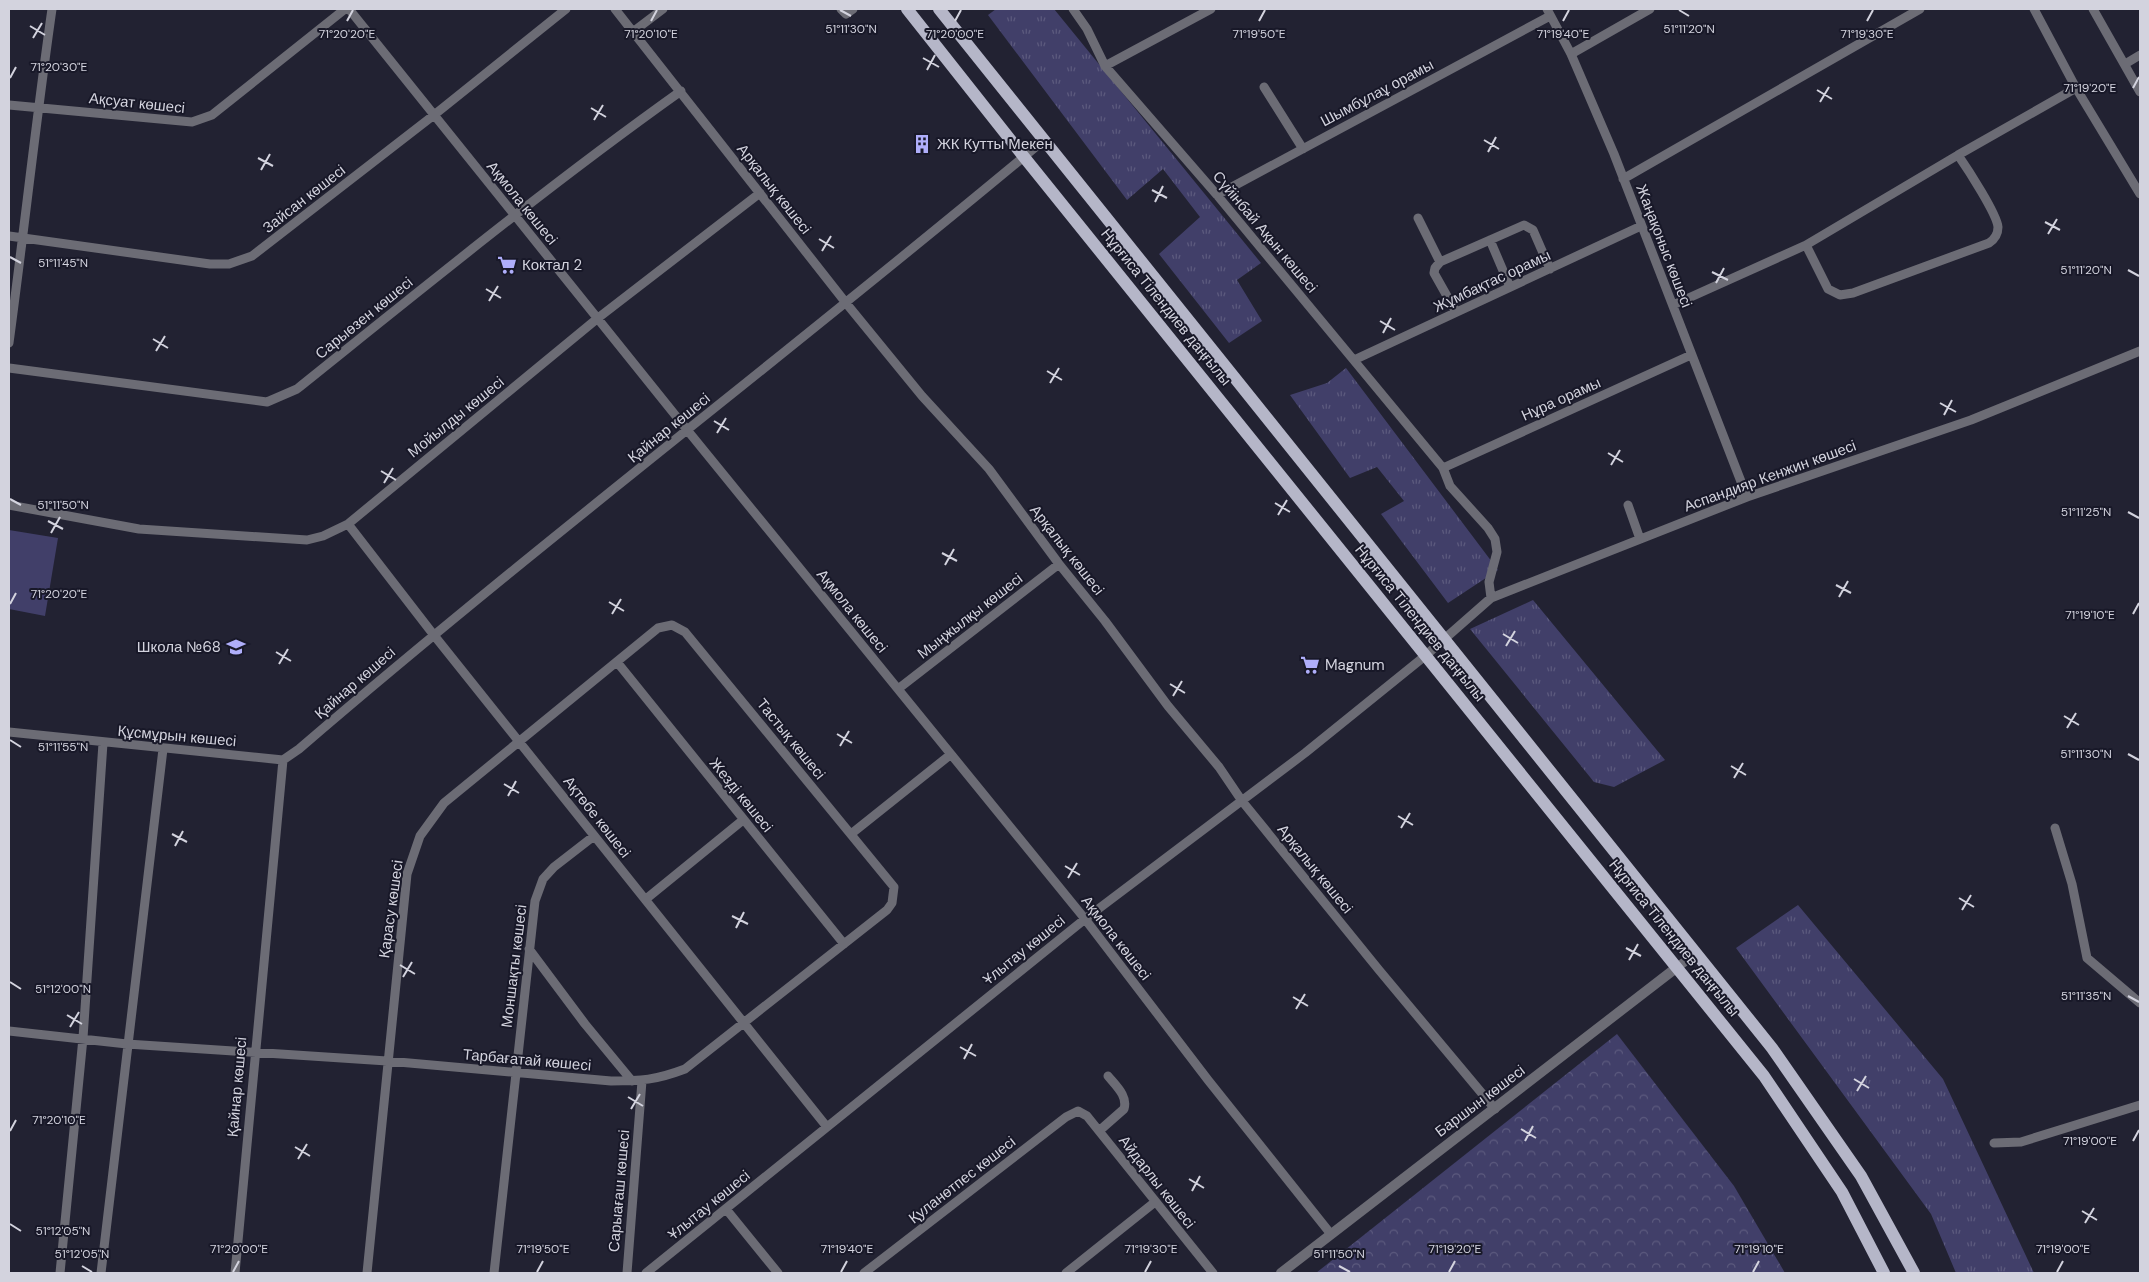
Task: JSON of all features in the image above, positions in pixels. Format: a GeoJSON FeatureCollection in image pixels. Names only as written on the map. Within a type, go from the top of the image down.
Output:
{"type":"FeatureCollection","features":[{"type":"Feature","properties":{"kind":"main road","name":"Нұрғиса Тілендиев даңғылы"},"geometry":{"type":"LineString","coordinates":[[907,9],[1764,1076],[1842,1192],[1884,1273]]}},
{"type":"Feature","properties":{"kind":"main road","name":"Нұрғиса Тілендиев даңғылы"},"geometry":{"type":"LineString","coordinates":[[938,9],[1772,1048],[1861,1176],[1914,1273]]}},
{"type":"Feature","properties":{"kind":"street"},"geometry":{"type":"LineString","coordinates":[[9,343],[52,9]]}},
{"type":"Feature","properties":{"kind":"street","name":"Ақсуат көшесі"},"geometry":{"type":"LineString","coordinates":[[9,105],[38,106],[192,122],[212,115],[344,9]]}},
{"type":"Feature","properties":{"kind":"street","name":"Ақмола көшесі"},"geometry":{"type":"LineString","coordinates":[[349,9],[950,755],[1085,919],[1208,1080],[1330,1233]]}},
{"type":"Feature","properties":{"kind":"street","name":"Зайсан көшесі"},"geometry":{"type":"LineString","coordinates":[[9,236],[210,264],[229,264],[252,256],[434,115],[566,9]]}},
{"type":"Feature","properties":{"kind":"street","name":"Арқалық көшесі"},"geometry":{"type":"LineString","coordinates":[[615,9],[846,304],[922,396],[989,469],[1058,564],[1105,621],[1168,706],[1219,767],[1242,801],[1495,1109]]}},
{"type":"Feature","properties":{"kind":"street"},"geometry":{"type":"LineString","coordinates":[[634,31],[663,9]]}},
{"type":"Feature","properties":{"kind":"street","name":"Сүйінбай Ақын көшесі"},"geometry":{"type":"LineString","coordinates":[[1073,9],[1087,29],[1105,66],[1217,195],[1354,360],[1443,468],[1450,486],[1488,528],[1495,539],[1497,552],[1489,582],[1491,598]]}},
{"type":"Feature","properties":{"kind":"street"},"geometry":{"type":"LineString","coordinates":[[1105,66],[1212,9]]}},
{"type":"Feature","properties":{"kind":"street"},"geometry":{"type":"LineString","coordinates":[[1570,54],[1650,9]]}},
{"type":"Feature","properties":{"kind":"street"},"geometry":{"type":"LineString","coordinates":[[1624,179],[1920,9]]}},
{"type":"Feature","properties":{"kind":"street"},"geometry":{"type":"LineString","coordinates":[[2034,9],[2076,88],[2140,194]]}},
{"type":"Feature","properties":{"kind":"street"},"geometry":{"type":"LineString","coordinates":[[2093,9],[2140,92]]}},
{"type":"Feature","properties":{"kind":"street","name":"Жаңақоныс көшесі"},"geometry":{"type":"LineString","coordinates":[[1548,12],[1570,54],[1624,179],[1747,498]]}},
{"type":"Feature","properties":{"kind":"street","name":"Шымбұлаұ орамы"},"geometry":{"type":"LineString","coordinates":[[1217,195],[1548,12]]}},
{"type":"Feature","properties":{"kind":"street"},"geometry":{"type":"LineString","coordinates":[[2125,64],[2140,55]]}},
{"type":"Feature","properties":{"kind":"street"},"geometry":{"type":"LineString","coordinates":[[1264,87],[1303,149]]}},
{"type":"Feature","properties":{"kind":"street"},"geometry":{"type":"LineString","coordinates":[[1673,305],[1806,245],[2076,88]]}},
{"type":"Feature","properties":{"kind":"street","name":"Сарыөзен көшесі"},"geometry":{"type":"LineString","coordinates":[[9,368],[267,402],[297,389],[618,135],[681,91]]}},
{"type":"Feature","properties":{"kind":"street","name":"Қайнар көшесі"},"geometry":{"type":"LineString","coordinates":[[235,1273],[254,1051],[283,760],[299,749],[433,634],[846,304],[1044,140]]}},
{"type":"Feature","properties":{"kind":"street"},"geometry":{"type":"LineString","coordinates":[[1806,245],[1828,289],[1840,295],[1853,293],[1989,243],[1997,234],[1998,224],[1974,179],[1958,155]]}},
{"type":"Feature","properties":{"kind":"street","name":"Мойылды көшесі"},"geometry":{"type":"LineString","coordinates":[[9,504],[139,529],[308,540],[324,536],[348,524],[598,318],[760,193]]}},
{"type":"Feature","properties":{"kind":"street"},"geometry":{"type":"LineString","coordinates":[[1418,218],[1440,262]]}},
{"type":"Feature","properties":{"kind":"street"},"geometry":{"type":"LineString","coordinates":[[1456,312],[1434,273],[1435,268],[1440,262],[1524,225],[1533,230],[1550,269]]}},
{"type":"Feature","properties":{"kind":"street","name":"Жұмбақтас орамы"},"geometry":{"type":"LineString","coordinates":[[1354,360],[1641,226]]}},
{"type":"Feature","properties":{"kind":"street"},"geometry":{"type":"LineString","coordinates":[[1490,240],[1510,287]]}},
{"type":"Feature","properties":{"kind":"street","name":"Аспандияр Кенжин көшесі"},"geometry":{"type":"LineString","coordinates":[[1425,656],[1491,598],[1747,498],[1971,420],[2140,351]]}},
{"type":"Feature","properties":{"kind":"street","name":"Нұра орамы"},"geometry":{"type":"LineString","coordinates":[[1443,468],[1691,355]]}},
{"type":"Feature","properties":{"kind":"street"},"geometry":{"type":"LineString","coordinates":[[1628,505],[1640,539]]}},
{"type":"Feature","properties":{"kind":"street","name":"Ақтөбе көшесі"},"geometry":{"type":"LineString","coordinates":[[348,524],[433,634],[827,1127]]}},
{"type":"Feature","properties":{"kind":"street","name":"Мыңжылқы көшесі"},"geometry":{"type":"LineString","coordinates":[[898,689],[1058,564]]}},
{"type":"Feature","properties":{"kind":"street","name":"Тастық көшесі"},"geometry":{"type":"LineString","coordinates":[[658,628],[672,626],[685,632],[894,886]]}},
{"type":"Feature","properties":{"kind":"street","name":"Қарасу көшесі"},"geometry":{"type":"LineString","coordinates":[[367,1273],[407,874],[413,851],[420,836],[444,803],[658,628]]}},
{"type":"Feature","properties":{"kind":"street","name":"Ұлытау көшесі"},"geometry":{"type":"LineString","coordinates":[[646,1273],[1085,919],[1242,801],[1425,656]]}},
{"type":"Feature","properties":{"kind":"street","name":"Жезді көшесі"},"geometry":{"type":"LineString","coordinates":[[616,662],[844,944]]}},
{"type":"Feature","properties":{"kind":"street","name":"Құсмұрын көшесі"},"geometry":{"type":"LineString","coordinates":[[9,732],[283,760]]}},
{"type":"Feature","properties":{"kind":"street"},"geometry":{"type":"LineString","coordinates":[[60,1273],[83,1038],[103,743]]}},
{"type":"Feature","properties":{"kind":"street"},"geometry":{"type":"LineString","coordinates":[[101,1273],[162,749]]}},
{"type":"Feature","properties":{"kind":"street"},"geometry":{"type":"LineString","coordinates":[[851,834],[950,755]]}},
{"type":"Feature","properties":{"kind":"street"},"geometry":{"type":"LineString","coordinates":[[646,899],[743,820]]}},
{"type":"Feature","properties":{"kind":"street"},"geometry":{"type":"LineString","coordinates":[[2055,828],[2072,884],[2087,958],[2140,1003]]}},
{"type":"Feature","properties":{"kind":"street","name":"Моншақты көшесі"},"geometry":{"type":"LineString","coordinates":[[494,1273],[535,901],[543,879],[554,867],[594,836]]}},
{"type":"Feature","properties":{"kind":"street","name":"Тарбағатай көшесі"},"geometry":{"type":"LineString","coordinates":[[9,1031],[127,1044],[387,1061],[611,1081],[642,1081],[661,1078],[684,1069],[887,910],[892,903],[894,886]]}},
{"type":"Feature","properties":{"kind":"street"},"geometry":{"type":"LineString","coordinates":[[529,949],[585,1024],[632,1081]]}},
{"type":"Feature","properties":{"kind":"street","name":"Баршын көшесі"},"geometry":{"type":"LineString","coordinates":[[1281,1273],[1330,1233],[1495,1109],[1676,968],[1697,954]]}},
{"type":"Feature","properties":{"kind":"street","name":"Айдарлы көшесі"},"geometry":{"type":"LineString","coordinates":[[1099,1131],[1124,1109],[1126,1104],[1125,1099],[1108,1076]]}},
{"type":"Feature","properties":{"kind":"street","name":"Сарыағаш көшесі"},"geometry":{"type":"LineString","coordinates":[[627,1273],[642,1081]]}},
{"type":"Feature","properties":{"kind":"street"},"geometry":{"type":"LineString","coordinates":[[1994,1143],[2021,1142],[2140,1106]]}},
{"type":"Feature","properties":{"kind":"street","name":"Айдарлы көшесі"},"geometry":{"type":"LineString","coordinates":[[1078,1111],[1087,1116],[1213,1273]]}},
{"type":"Feature","properties":{"kind":"street","name":"Қуланөтпес көшесі"},"geometry":{"type":"LineString","coordinates":[[864,1273],[1066,1117],[1078,1111]]}},
{"type":"Feature","properties":{"kind":"street"},"geometry":{"type":"LineString","coordinates":[[1066,1273],[1155,1202]]}},
{"type":"Feature","properties":{"kind":"street"},"geometry":{"type":"LineString","coordinates":[[726,1209],[778,1273]]}},
{"type":"Feature","properties":{"kind":"green space"},"geometry":{"type":"Polygon","coordinates":[[[996,9],[1054,9],[1261,263],[1237,280],[1262,321],[1229,343],[1159,254],[1200,217],[1163,169],[1127,200],[988,15],[996,9]]]}},
{"type":"Feature","properties":{"kind":"green space"},"geometry":{"type":"Polygon","coordinates":[[[1346,368],[1498,570],[1448,603],[1381,514],[1404,501],[1377,467],[1350,478],[1290,395],[1327,383],[1346,368]]]}},
{"type":"Feature","properties":{"kind":"green space"},"geometry":{"type":"Polygon","coordinates":[[[9,530],[58,538],[45,616],[9,609],[9,530]]]}},
{"type":"Feature","properties":{"kind":"green space"},"geometry":{"type":"Polygon","coordinates":[[[1533,600],[1665,760],[1614,787],[1594,782],[1470,629],[1533,600]]]}},
{"type":"Feature","properties":{"kind":"green space"},"geometry":{"type":"Polygon","coordinates":[[[1798,905],[1943,1079],[2034,1273],[1956,1273],[1931,1214],[1736,948],[1798,905]]]}},
{"type":"Feature","properties":{"kind":"green space"},"geometry":{"type":"Polygon","coordinates":[[[1617,1034],[1734,1186],[1785,1273],[1316,1273],[1617,1034]]]}},
{"type":"Feature","properties":{"kind":"place","name":"ЖК Кутты Мекен"},"geometry":{"type":"Point","coordinates":[922,144]}},
{"type":"Feature","properties":{"kind":"place","name":"Коктал 2"},"geometry":{"type":"Point","coordinates":[507,265]}},
{"type":"Feature","properties":{"kind":"place","name":"Школа №68"},"geometry":{"type":"Point","coordinates":[236,647]}},
{"type":"Feature","properties":{"kind":"place","name":"Magnum"},"geometry":{"type":"Point","coordinates":[1310,665]}}]}
